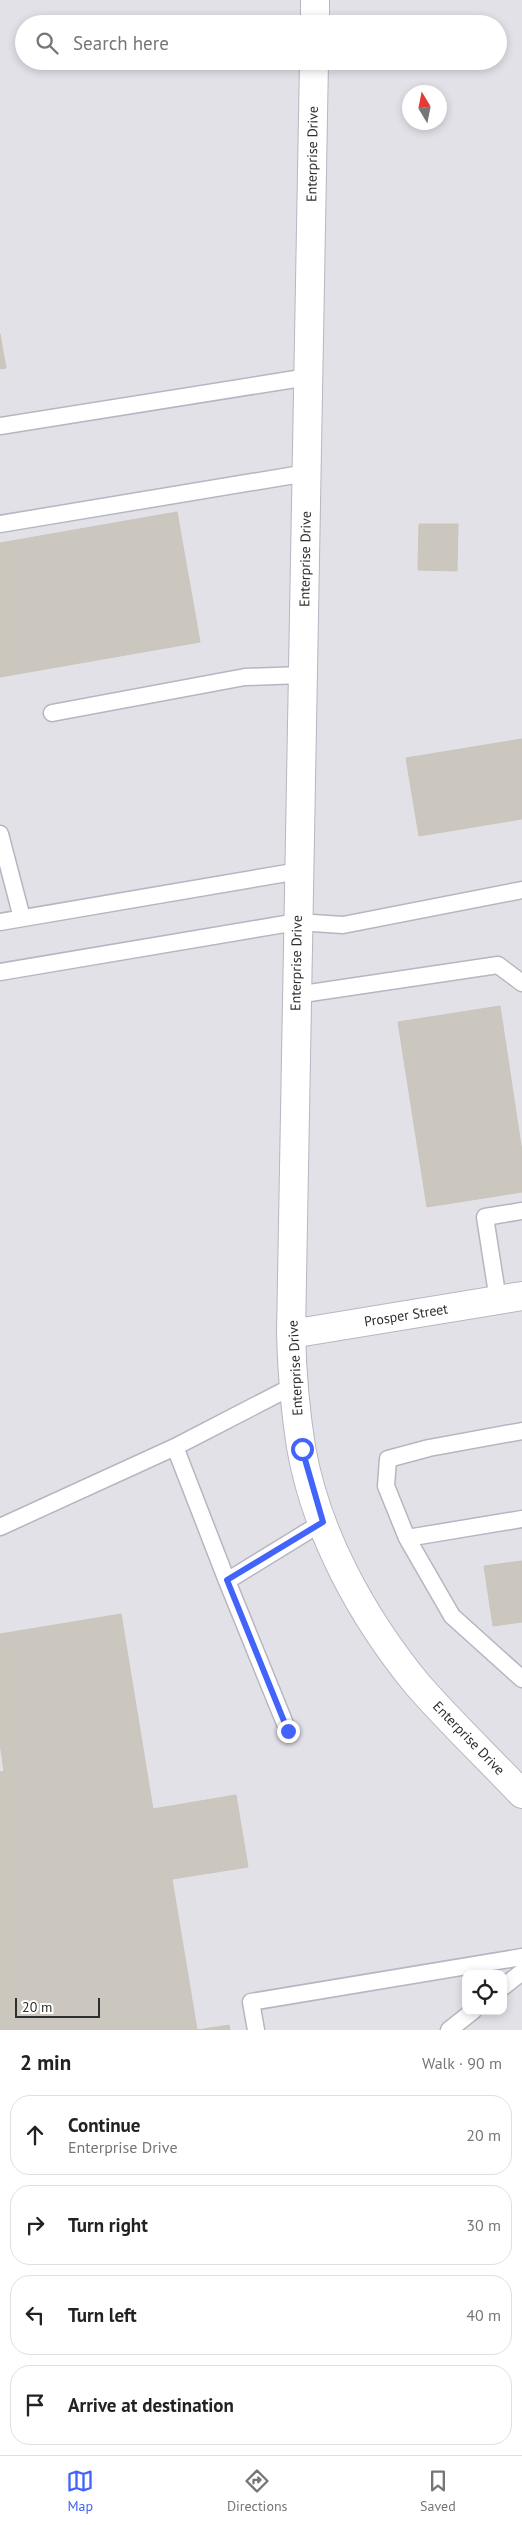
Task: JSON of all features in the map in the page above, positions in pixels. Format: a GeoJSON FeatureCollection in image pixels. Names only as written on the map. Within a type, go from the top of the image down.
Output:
{"type":"FeatureCollection","features":[{"type":"Feature","properties":{"kind":"street"},"geometry":{"type":"LineString","coordinates":[[315,0],[315,15]]}},
{"type":"Feature","properties":{"kind":"street","name":"Enterprise Drive"},"geometry":{"type":"LineString","coordinates":[[314,70],[297,922],[291,1334],[292,1386],[302,1449],[323,1522],[342,1569],[374,1625],[417,1684],[522,1794]]}},
{"type":"Feature","properties":{"kind":"street","name":"Prosper Street"},"geometry":{"type":"LineString","coordinates":[[291,1334],[510,1298]]}},
{"type":"Feature","properties":{"kind":"lane"},"geometry":{"type":"LineString","coordinates":[[0,426],[308,377]]}},
{"type":"Feature","properties":{"kind":"lane"},"geometry":{"type":"LineString","coordinates":[[0,524],[306,473]]}},
{"type":"Feature","properties":{"kind":"lane"},"geometry":{"type":"LineString","coordinates":[[52,713],[245,677],[303,675]]}},
{"type":"Feature","properties":{"kind":"lane"},"geometry":{"type":"LineString","coordinates":[[0,834],[22,918]]}},
{"type":"Feature","properties":{"kind":"lane"},"geometry":{"type":"LineString","coordinates":[[0,922],[299,871]]}},
{"type":"Feature","properties":{"kind":"lane"},"geometry":{"type":"LineString","coordinates":[[0,972],[297,922],[343,925],[522,890]]}},
{"type":"Feature","properties":{"kind":"lane"},"geometry":{"type":"LineString","coordinates":[[296,995],[498,965],[522,982]]}},
{"type":"Feature","properties":{"kind":"lane"},"geometry":{"type":"LineString","coordinates":[[510,1298],[485,1218],[522,1211]]}},
{"type":"Feature","properties":{"kind":"lane"},"geometry":{"type":"LineString","coordinates":[[0,1527],[175,1447],[292,1386]]}},
{"type":"Feature","properties":{"kind":"lane"},"geometry":{"type":"LineString","coordinates":[[522,1431],[429,1448],[388,1460],[386,1486],[406,1538],[452,1616],[522,1679]]}},
{"type":"Feature","properties":{"kind":"lane"},"geometry":{"type":"LineString","coordinates":[[175,1447],[288,1731]]}},
{"type":"Feature","properties":{"kind":"lane"},"geometry":{"type":"LineString","coordinates":[[406,1538],[522,1519]]}},
{"type":"Feature","properties":{"kind":"lane"},"geometry":{"type":"LineString","coordinates":[[227,1580],[323,1522]]}},
{"type":"Feature","properties":{"kind":"lane"},"geometry":{"type":"LineString","coordinates":[[256,2030],[252,2002],[522,1957]]}},
{"type":"Feature","properties":{"kind":"lane"},"geometry":{"type":"LineString","coordinates":[[507,1984],[522,1972]]}},
{"type":"Feature","properties":{"kind":"lane"},"geometry":{"type":"LineString","coordinates":[[449,2030],[468,2015]]}},
{"type":"Feature","properties":{"kind":"shaded area"},"geometry":{"type":"Polygon","coordinates":[[[0,0],[522,0],[522,2030],[0,2030],[0,0]]]}},
{"type":"Feature","properties":{"kind":"building"},"geometry":{"type":"Polygon","coordinates":[[[0,334],[6,368],[0,369],[0,334]]]}},
{"type":"Feature","properties":{"kind":"building"},"geometry":{"type":"Polygon","coordinates":[[[177,512],[200,642],[0,677],[0,543],[177,512]]]}},
{"type":"Feature","properties":{"kind":"building"},"geometry":{"type":"Polygon","coordinates":[[[419,524],[458,524],[457,571],[418,570],[419,524]]]}},
{"type":"Feature","properties":{"kind":"building"},"geometry":{"type":"Polygon","coordinates":[[[522,739],[522,819],[419,836],[406,758],[522,739]]]}},
{"type":"Feature","properties":{"kind":"building"},"geometry":{"type":"Polygon","coordinates":[[[500,1006],[522,1152],[522,1192],[427,1207],[398,1022],[500,1006]]]}},
{"type":"Feature","properties":{"kind":"building"},"geometry":{"type":"Polygon","coordinates":[[[522,1561],[522,1622],[493,1626],[484,1566],[522,1561]]]}},
{"type":"Feature","properties":{"kind":"building"},"geometry":{"type":"Polygon","coordinates":[[[121,1614],[153,1809],[236,1795],[248,1867],[172,1879],[197,2030],[0,2030],[0,1772],[4,1771],[0,1743],[0,1634],[121,1614]]]}},
{"type":"Feature","properties":{"kind":"building"},"geometry":{"type":"Polygon","coordinates":[[[229,2025],[230,2030],[197,2030],[229,2025]]]}},
{"type":"Feature","properties":{"kind":"route"},"geometry":{"type":"LineString","coordinates":[[288,1731],[227,1580],[323,1522],[302,1449]]}}]}
